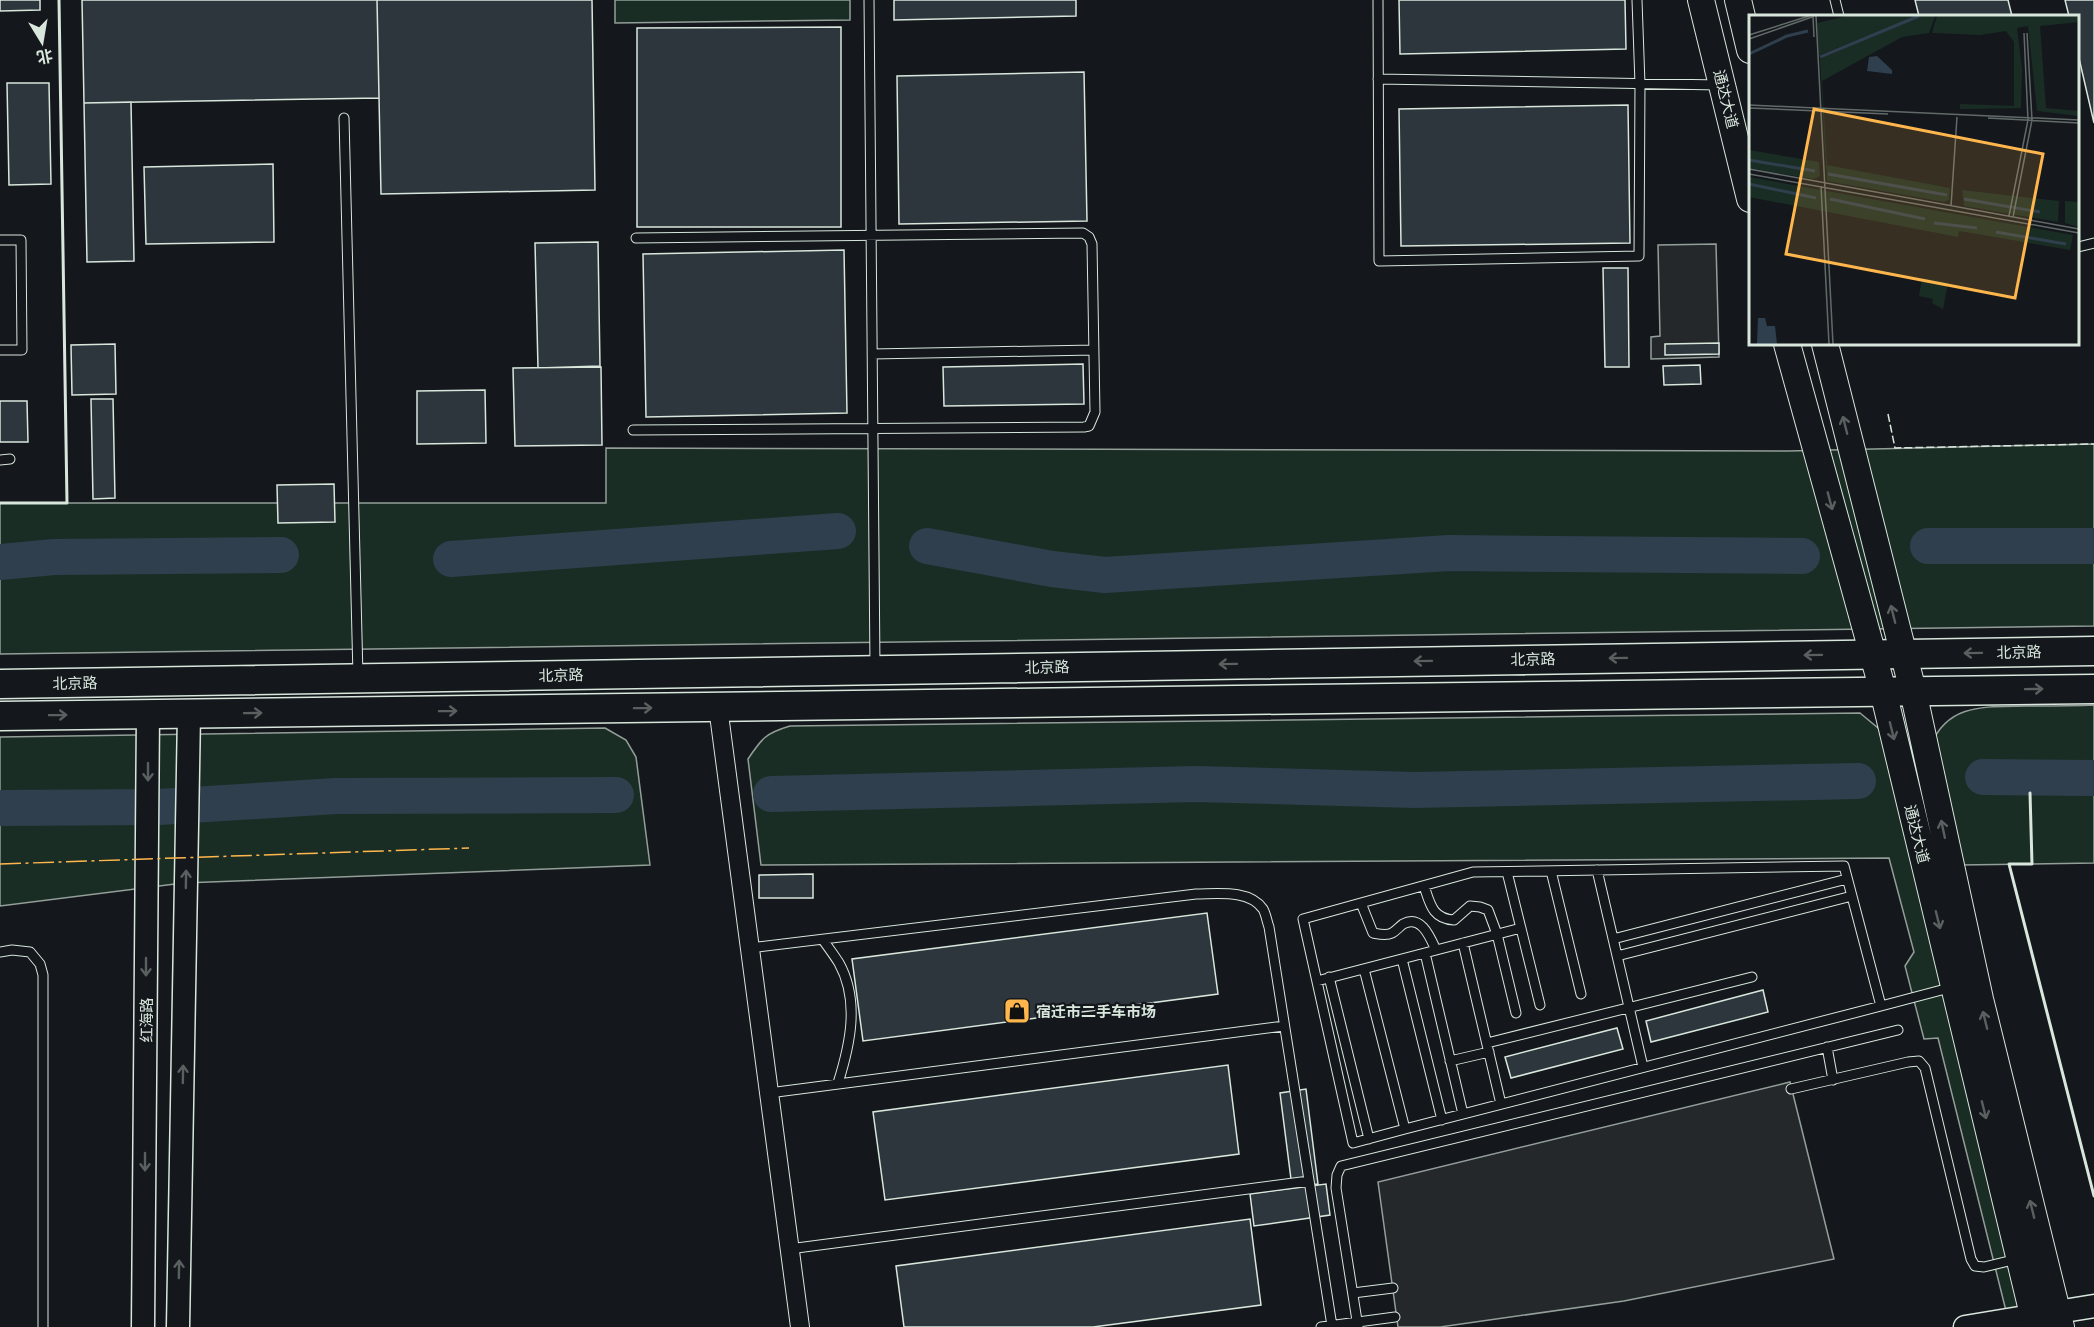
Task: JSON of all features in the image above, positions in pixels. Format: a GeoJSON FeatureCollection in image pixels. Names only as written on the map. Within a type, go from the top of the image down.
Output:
{"type":"FeatureCollection","features":[{"type":"Feature","properties":{"kind":"main road","name":"通达大道"},"geometry":{"type":"LineString","coordinates":[[1701,0],[1722,85],[1739,134],[1749,192]]}},
{"type":"Feature","properties":{"kind":"main road"},"geometry":{"type":"LineString","coordinates":[[1738,0],[1749,46]]}},
{"type":"Feature","properties":{"kind":"main road","name":"通达大道"},"geometry":{"type":"LineString","coordinates":[[1788,345],[1965,983],[2047,1320]]}},
{"type":"Feature","properties":{"kind":"main road","name":"通达大道"},"geometry":{"type":"LineString","coordinates":[[1825,345],[1913,691],[1965,983]]}},
{"type":"Feature","properties":{"kind":"main road","name":"北京路"},"geometry":{"type":"LineString","coordinates":[[0,684],[2094,651]]}},
{"type":"Feature","properties":{"kind":"main road","name":"北京路"},"geometry":{"type":"LineString","coordinates":[[0,716],[2094,689]]}},
{"type":"Feature","properties":{"kind":"street"},"geometry":{"type":"LineString","coordinates":[[718,707],[800,1327]]}},
{"type":"Feature","properties":{"kind":"street","name":"红海路"},"geometry":{"type":"LineString","coordinates":[[143,1327],[148,713]]}},
{"type":"Feature","properties":{"kind":"street"},"geometry":{"type":"LineString","coordinates":[[178,1327],[189,714]]}},
{"type":"Feature","properties":{"kind":"street"},"geometry":{"type":"LineString","coordinates":[[1965,1327],[2047,1320],[2094,1306]]}},
{"type":"Feature","properties":{"kind":"lane"},"geometry":{"type":"LineString","coordinates":[[868,0],[875,670]]}},
{"type":"Feature","properties":{"kind":"lane"},"geometry":{"type":"LineString","coordinates":[[1378,0],[1379,261],[1639,256],[1640,84],[1637,0]]}},
{"type":"Feature","properties":{"kind":"lane"},"geometry":{"type":"LineString","coordinates":[[1835,0],[1839,15]]}},
{"type":"Feature","properties":{"kind":"lane"},"geometry":{"type":"LineString","coordinates":[[1378,79],[1722,85]]}},
{"type":"Feature","properties":{"kind":"lane"},"geometry":{"type":"LineString","coordinates":[[344,118],[358,678]]}},
{"type":"Feature","properties":{"kind":"lane"},"geometry":{"type":"LineString","coordinates":[[633,430],[1089,426],[1095,412],[1092,244],[1089,237],[1083,233],[636,238]]}},
{"type":"Feature","properties":{"kind":"lane"},"geometry":{"type":"LineString","coordinates":[[0,240],[21,240],[22,350],[0,350]]}},
{"type":"Feature","properties":{"kind":"lane"},"geometry":{"type":"LineString","coordinates":[[2079,247],[2094,243]]}},
{"type":"Feature","properties":{"kind":"lane"},"geometry":{"type":"LineString","coordinates":[[872,354],[1094,350]]}},
{"type":"Feature","properties":{"kind":"lane"},"geometry":{"type":"LineString","coordinates":[[1881,1006],[1844,866],[1473,872],[1303,919],[1353,1143],[1881,1006],[1965,983]]}},
{"type":"Feature","properties":{"kind":"lane"},"geometry":{"type":"LineString","coordinates":[[1597,870],[1643,1067]]}},
{"type":"Feature","properties":{"kind":"lane"},"geometry":{"type":"LineString","coordinates":[[1551,871],[1581,994]]}},
{"type":"Feature","properties":{"kind":"lane"},"geometry":{"type":"LineString","coordinates":[[1507,872],[1540,1005]]}},
{"type":"Feature","properties":{"kind":"lane"},"geometry":{"type":"LineString","coordinates":[[1613,939],[1847,879]]}},
{"type":"Feature","properties":{"kind":"lane"},"geometry":{"type":"LineString","coordinates":[[1424,886],[1431,908],[1438,916],[1454,920],[1470,906],[1488,910],[1497,934],[1516,1013]]}},
{"type":"Feature","properties":{"kind":"lane"},"geometry":{"type":"LineString","coordinates":[[750,948],[1196,894],[1227,893],[1248,898],[1262,908],[1269,927],[1332,1326]]}},
{"type":"Feature","properties":{"kind":"lane"},"geometry":{"type":"LineString","coordinates":[[1617,956],[1852,896]]}},
{"type":"Feature","properties":{"kind":"lane"},"geometry":{"type":"LineString","coordinates":[[1361,903],[1373,933],[1385,935],[1394,933],[1403,924],[1414,922],[1423,926],[1436,950]]}},
{"type":"Feature","properties":{"kind":"lane"},"geometry":{"type":"LineString","coordinates":[[1317,981],[1521,928]]}},
{"type":"Feature","properties":{"kind":"lane"},"geometry":{"type":"LineString","coordinates":[[823,940],[839,964],[850,1001],[850,1041],[838,1083]]}},
{"type":"Feature","properties":{"kind":"lane"},"geometry":{"type":"LineString","coordinates":[[1463,943],[1501,1104]]}},
{"type":"Feature","properties":{"kind":"lane"},"geometry":{"type":"LineString","coordinates":[[0,951],[30,952],[40,964],[43,975],[43,1327]]}},
{"type":"Feature","properties":{"kind":"lane"},"geometry":{"type":"LineString","coordinates":[[1425,953],[1463,1114]]}},
{"type":"Feature","properties":{"kind":"lane"},"geometry":{"type":"LineString","coordinates":[[1402,959],[1442,1120]]}},
{"type":"Feature","properties":{"kind":"lane"},"geometry":{"type":"LineString","coordinates":[[1364,969],[1405,1129]]}},
{"type":"Feature","properties":{"kind":"lane"},"geometry":{"type":"LineString","coordinates":[[1329,977],[1369,1139]]}},
{"type":"Feature","properties":{"kind":"lane"},"geometry":{"type":"LineString","coordinates":[[1450,1061],[1629,1008],[1752,977]]}},
{"type":"Feature","properties":{"kind":"lane"},"geometry":{"type":"LineString","coordinates":[[769,1093],[1284,1026]]}},
{"type":"Feature","properties":{"kind":"lane"},"geometry":{"type":"LineString","coordinates":[[1358,1324],[1336,1188],[1337,1175],[1341,1166],[1898,1030]]}},
{"type":"Feature","properties":{"kind":"lane"},"geometry":{"type":"LineString","coordinates":[[1827,1047],[1833,1080]]}},
{"type":"Feature","properties":{"kind":"lane"},"geometry":{"type":"LineString","coordinates":[[1791,1089],[1919,1061],[1925,1068],[1971,1259],[1975,1266],[1984,1267],[2031,1256]]}},
{"type":"Feature","properties":{"kind":"lane"},"geometry":{"type":"LineString","coordinates":[[789,1249],[1309,1181]]}},
{"type":"Feature","properties":{"kind":"lane"},"geometry":{"type":"LineString","coordinates":[[1353,1293],[1393,1288]]}},
{"type":"Feature","properties":{"kind":"lane"},"geometry":{"type":"LineString","coordinates":[[1321,1327],[1358,1324],[1395,1317]]}},
{"type":"Feature","properties":{"kind":"green space"},"geometry":{"type":"Polygon","coordinates":[[[615,0],[850,0],[850,20],[615,23],[615,0]]]}},
{"type":"Feature","properties":{"kind":"green space"},"geometry":{"type":"Polygon","coordinates":[[[2094,444],[2094,626],[0,654],[0,503],[606,503],[606,448],[1788,451],[2094,444]]]}},
{"type":"Feature","properties":{"kind":"green space"},"geometry":{"type":"Polygon","coordinates":[[[2094,705],[2094,863],[1959,865],[1931,745],[1938,731],[1947,721],[1970,710],[2010,706],[2094,705]]]}},
{"type":"Feature","properties":{"kind":"green space"},"geometry":{"type":"Polygon","coordinates":[[[1860,713],[1884,733],[2025,1327],[2010,1327],[1938,1038],[1924,1039],[1905,966],[1914,952],[1889,858],[761,865],[748,759],[765,737],[790,726],[1860,713]]]}},
{"type":"Feature","properties":{"kind":"green space"},"geometry":{"type":"Polygon","coordinates":[[[605,728],[626,740],[636,757],[650,865],[183,883],[0,906],[0,737],[605,728]]]}},
{"type":"Feature","properties":{"kind":"shaded area"},"geometry":{"type":"Polygon","coordinates":[[[1716,244],[1719,357],[1651,359],[1651,337],[1660,336],[1658,245],[1716,244]]]}},
{"type":"Feature","properties":{"kind":"shaded area"},"geometry":{"type":"Polygon","coordinates":[[[1790,1082],[1834,1259],[1624,1301],[1440,1327],[1398,1327],[1378,1182],[1790,1082]]]}},
{"type":"Feature","properties":{"kind":"building"},"geometry":{"type":"Polygon","coordinates":[[[0,0],[40,0],[40,10],[0,11],[0,0]]]}},
{"type":"Feature","properties":{"kind":"building"},"geometry":{"type":"Polygon","coordinates":[[[82,0],[377,0],[379,98],[84,103],[82,0]]]}},
{"type":"Feature","properties":{"kind":"building"},"geometry":{"type":"Polygon","coordinates":[[[377,0],[592,0],[595,190],[381,194],[377,0]]]}},
{"type":"Feature","properties":{"kind":"building"},"geometry":{"type":"Polygon","coordinates":[[[894,0],[1076,0],[1076,16],[894,20],[894,0]]]}},
{"type":"Feature","properties":{"kind":"building"},"geometry":{"type":"Polygon","coordinates":[[[1399,0],[1625,0],[1626,49],[1400,54],[1399,0]]]}},
{"type":"Feature","properties":{"kind":"building"},"geometry":{"type":"Polygon","coordinates":[[[1915,0],[2008,0],[2012,15],[1919,15],[1915,0]]]}},
{"type":"Feature","properties":{"kind":"building"},"geometry":{"type":"Polygon","coordinates":[[[2065,0],[2094,0],[2094,123],[2079,58],[2079,15],[2069,15],[2065,0]]]}},
{"type":"Feature","properties":{"kind":"building"},"geometry":{"type":"Polygon","coordinates":[[[841,27],[841,227],[637,227],[637,28],[841,27]]]}},
{"type":"Feature","properties":{"kind":"building"},"geometry":{"type":"Polygon","coordinates":[[[1084,72],[1087,221],[899,224],[897,76],[1084,72]]]}},
{"type":"Feature","properties":{"kind":"building"},"geometry":{"type":"Polygon","coordinates":[[[7,83],[49,83],[51,184],[9,185],[7,83]]]}},
{"type":"Feature","properties":{"kind":"building"},"geometry":{"type":"Polygon","coordinates":[[[131,102],[134,261],[87,262],[84,103],[131,102]]]}},
{"type":"Feature","properties":{"kind":"building"},"geometry":{"type":"Polygon","coordinates":[[[1628,105],[1630,243],[1401,246],[1399,109],[1628,105]]]}},
{"type":"Feature","properties":{"kind":"building"},"geometry":{"type":"Polygon","coordinates":[[[273,164],[274,242],[146,244],[144,167],[273,164]]]}},
{"type":"Feature","properties":{"kind":"building"},"geometry":{"type":"Polygon","coordinates":[[[598,242],[600,366],[538,368],[535,243],[598,242]]]}},
{"type":"Feature","properties":{"kind":"building"},"geometry":{"type":"Polygon","coordinates":[[[844,250],[847,413],[646,417],[643,254],[844,250]]]}},
{"type":"Feature","properties":{"kind":"building"},"geometry":{"type":"Polygon","coordinates":[[[1603,268],[1628,268],[1629,367],[1605,367],[1603,268]]]}},
{"type":"Feature","properties":{"kind":"building"},"geometry":{"type":"Polygon","coordinates":[[[1719,343],[1719,354],[1665,355],[1665,344],[1719,343]]]}},
{"type":"Feature","properties":{"kind":"building"},"geometry":{"type":"Polygon","coordinates":[[[115,344],[116,394],[72,395],[71,345],[115,344]]]}},
{"type":"Feature","properties":{"kind":"building"},"geometry":{"type":"Polygon","coordinates":[[[1083,364],[1084,404],[944,406],[943,367],[1083,364]]]}},
{"type":"Feature","properties":{"kind":"building"},"geometry":{"type":"Polygon","coordinates":[[[1700,365],[1701,384],[1664,385],[1663,366],[1700,365]]]}},
{"type":"Feature","properties":{"kind":"building"},"geometry":{"type":"Polygon","coordinates":[[[601,367],[602,445],[515,446],[513,368],[601,367]]]}},
{"type":"Feature","properties":{"kind":"building"},"geometry":{"type":"Polygon","coordinates":[[[485,390],[486,443],[417,444],[417,391],[485,390]]]}},
{"type":"Feature","properties":{"kind":"building"},"geometry":{"type":"Polygon","coordinates":[[[91,399],[113,399],[115,498],[93,499],[91,399]]]}},
{"type":"Feature","properties":{"kind":"building"},"geometry":{"type":"Polygon","coordinates":[[[0,401],[27,401],[28,442],[0,442],[0,401]]]}},
{"type":"Feature","properties":{"kind":"building"},"geometry":{"type":"Polygon","coordinates":[[[334,484],[335,522],[278,523],[277,485],[334,484]]]}},
{"type":"Feature","properties":{"kind":"building"},"geometry":{"type":"Polygon","coordinates":[[[813,874],[813,898],[759,898],[759,875],[813,874]]]}},
{"type":"Feature","properties":{"kind":"building"},"geometry":{"type":"Polygon","coordinates":[[[1207,913],[1218,994],[863,1041],[852,959],[1207,913]]]}},
{"type":"Feature","properties":{"kind":"building"},"geometry":{"type":"Polygon","coordinates":[[[1763,990],[1768,1012],[1651,1042],[1646,1021],[1763,990]]]}},
{"type":"Feature","properties":{"kind":"building"},"geometry":{"type":"Polygon","coordinates":[[[1617,1028],[1623,1049],[1511,1078],[1505,1057],[1617,1028]]]}},
{"type":"Feature","properties":{"kind":"building"},"geometry":{"type":"Polygon","coordinates":[[[1228,1065],[1239,1154],[885,1200],[873,1112],[1228,1065]]]}},
{"type":"Feature","properties":{"kind":"building"},"geometry":{"type":"Polygon","coordinates":[[[1306,1089],[1318,1184],[1292,1187],[1280,1093],[1306,1089]]]}},
{"type":"Feature","properties":{"kind":"building"},"geometry":{"type":"Polygon","coordinates":[[[1326,1184],[1330,1215],[1254,1226],[1250,1194],[1326,1184]]]}},
{"type":"Feature","properties":{"kind":"building"},"geometry":{"type":"Polygon","coordinates":[[[1250,1219],[1261,1305],[1093,1327],[904,1327],[896,1266],[1250,1219]]]}},
{"type":"Feature","properties":{"kind":"waterway"},"geometry":{"type":"LineString","coordinates":[[451,559],[838,531]]}},
{"type":"Feature","properties":{"kind":"waterway"},"geometry":{"type":"LineString","coordinates":[[927,546],[1052,569],[1105,575],[1449,553],[1802,556]]}},
{"type":"Feature","properties":{"kind":"waterway"},"geometry":{"type":"LineString","coordinates":[[1928,546],[2094,546]]}},
{"type":"Feature","properties":{"kind":"waterway"},"geometry":{"type":"LineString","coordinates":[[0,562],[54,557],[281,555]]}},
{"type":"Feature","properties":{"kind":"waterway"},"geometry":{"type":"LineString","coordinates":[[1983,777],[2094,778]]}},
{"type":"Feature","properties":{"kind":"waterway"},"geometry":{"type":"LineString","coordinates":[[771,794],[1196,784],[1414,790],[1858,781]]}},
{"type":"Feature","properties":{"kind":"waterway"},"geometry":{"type":"LineString","coordinates":[[0,808],[159,807],[336,796],[616,795]]}},
{"type":"Feature","properties":{"kind":"fence"},"geometry":{"type":"LineString","coordinates":[[1888,414],[1895,448],[2094,444]]}},
{"type":"Feature","properties":{"kind":"wall"},"geometry":{"type":"LineString","coordinates":[[0,503],[67,503],[59,0]]}},
{"type":"Feature","properties":{"kind":"wall"},"geometry":{"type":"LineString","coordinates":[[2030,793],[2032,864],[2009,864],[2094,1196]]}},
{"type":"Feature","properties":{"kind":"power"},"geometry":{"type":"LineString","coordinates":[[0,864],[469,848]]}},
{"type":"Feature","properties":{"kind":"place","name":"宿迁市二手车市场"},"geometry":{"type":"Point","coordinates":[1017,1011]}}]}
